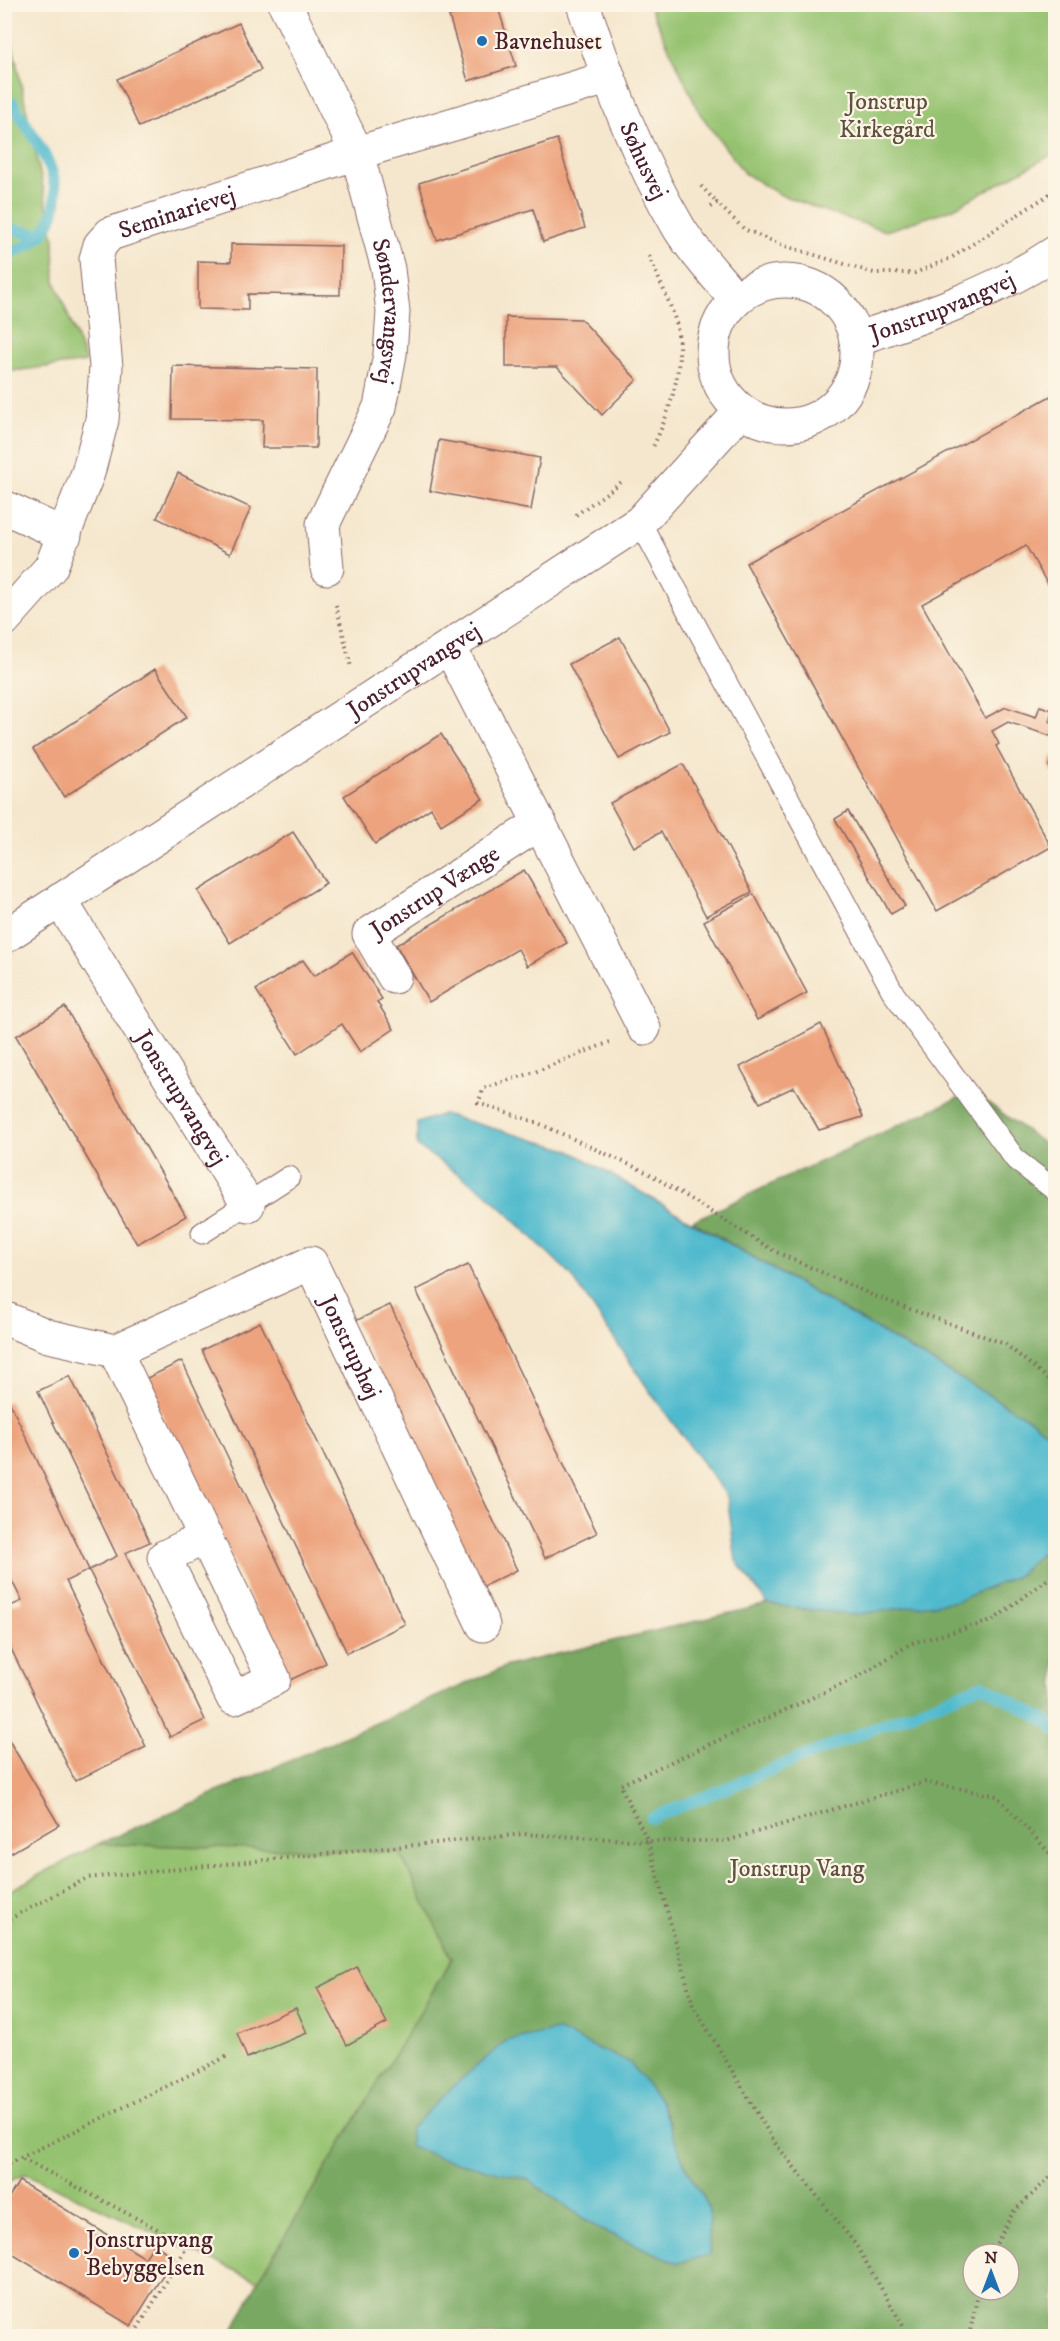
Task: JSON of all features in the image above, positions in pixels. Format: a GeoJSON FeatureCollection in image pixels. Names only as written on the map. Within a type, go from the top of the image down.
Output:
{"type":"FeatureCollection","features":[{"type":"Feature","properties":{"kind":"street","name":"Søndervangsvej"},"geometry":{"type":"LineString","coordinates":[[285,4],[357,153],[388,268],[393,312],[391,343],[380,407],[323,524],[327,568]]}},
{"type":"Feature","properties":{"kind":"street","name":"Søhusvej"},"geometry":{"type":"LineString","coordinates":[[583,4],[607,78],[639,155],[680,230],[735,300]]}},
{"type":"Feature","properties":{"kind":"street","name":"Seminarievej"},"geometry":{"type":"LineString","coordinates":[[4,620],[51,567],[88,473],[102,420],[106,367],[96,259],[100,245],[110,234],[357,153],[607,78]]}},
{"type":"Feature","properties":{"kind":"street","name":"Jonstrupvangvej"},"geometry":{"type":"LineString","coordinates":[[856,339],[957,302],[1037,264],[1056,252]]}},
{"type":"Feature","properties":{"kind":"street"},"geometry":{"type":"LineString","coordinates":[[788,281],[807,284],[824,292],[849,320],[856,339],[857,358],[853,377],[844,394],[831,408],[815,418],[796,424],[777,424],[758,420],[741,411],[726,396],[717,377],[712,356],[714,336],[722,316],[735,300],[751,289],[769,283],[788,281]]}},
{"type":"Feature","properties":{"kind":"street","name":"Jonstrupvangvej"},"geometry":{"type":"LineString","coordinates":[[4,937],[640,522],[741,411]]}},
{"type":"Feature","properties":{"kind":"street"},"geometry":{"type":"LineString","coordinates":[[4,507],[65,535]]}},
{"type":"Feature","properties":{"kind":"street"},"geometry":{"type":"LineString","coordinates":[[450,648],[644,1028]]}},
{"type":"Feature","properties":{"kind":"street","name":"Jonstrup Vænge"},"geometry":{"type":"LineString","coordinates":[[394,977],[369,934],[540,823]]}},
{"type":"Feature","properties":{"kind":"street","name":"Jonstrupvangvej"},"geometry":{"type":"LineString","coordinates":[[60,900],[248,1205]]}},
{"type":"Feature","properties":{"kind":"street","name":"Jonstruphøj"},"geometry":{"type":"LineString","coordinates":[[115,1351],[310,1263],[483,1625]]}},
{"type":"Feature","properties":{"kind":"street"},"geometry":{"type":"LineString","coordinates":[[4,1318],[48,1336],[115,1351],[206,1537]]}},
{"type":"Feature","properties":{"kind":"lane"},"geometry":{"type":"LineString","coordinates":[[640,522],[894,994],[1016,1160],[1056,1191]]}},
{"type":"Feature","properties":{"kind":"lane"},"geometry":{"type":"LineString","coordinates":[[201,1233],[289,1178]]}},
{"type":"Feature","properties":{"kind":"path"},"geometry":{"type":"LineString","coordinates":[[664,424],[675,386],[679,354],[675,318],[648,252],[717,203],[744,229],[779,244],[874,273],[915,273],[951,258],[1056,190]]}},
{"type":"Feature","properties":{"kind":"path"},"geometry":{"type":"LineString","coordinates":[[327,568],[351,668]]}},
{"type":"Feature","properties":{"kind":"path"},"geometry":{"type":"LineString","coordinates":[[644,1028],[532,1073],[484,1088],[478,1103],[538,1123],[648,1173],[774,1251],[872,1295],[1005,1344],[1056,1385]]}},
{"type":"Feature","properties":{"kind":"path"},"geometry":{"type":"LineString","coordinates":[[909,2337],[856,2245],[775,2143],[693,2005],[648,1841],[620,1785],[858,1677],[912,1643],[992,1621],[1056,1573]]}},
{"type":"Feature","properties":{"kind":"path"},"geometry":{"type":"LineString","coordinates":[[4,1922],[87,1878],[524,1834],[648,1841],[726,1841],[926,1782],[997,1796],[1056,1860]]}},
{"type":"Feature","properties":{"kind":"path"},"geometry":{"type":"LineString","coordinates":[[4,2166],[23,2159],[228,2056]]}},
{"type":"Feature","properties":{"kind":"path"},"geometry":{"type":"LineString","coordinates":[[23,2159],[188,2245],[133,2337]]}},
{"type":"Feature","properties":{"kind":"path"},"geometry":{"type":"LineString","coordinates":[[997,2242],[1013,2212],[1056,2172]]}},
{"type":"Feature","properties":{"kind":"path"},"geometry":{"type":"LineString","coordinates":[[969,2337],[976,2302]]}},
{"type":"Feature","properties":{"kind":"green space"},"geometry":{"type":"Polygon","coordinates":[[[4,5],[54,238],[55,281],[86,362],[5,372],[4,5]]]}},
{"type":"Feature","properties":{"kind":"green space","name":"Jonstrup Kirkegård"},"geometry":{"type":"Polygon","coordinates":[[[649,5],[1055,5],[1055,153],[952,209],[886,231],[824,211],[779,194],[744,173],[699,112],[649,5]]]}},
{"type":"Feature","properties":{"kind":"green space"},"geometry":{"type":"Polygon","coordinates":[[[972,1091],[1055,1152],[1055,1439],[1028,1418],[692,1221],[972,1091]]]}},
{"type":"Feature","properties":{"kind":"green space","name":"Jonstrup Vang"},"geometry":{"type":"Polygon","coordinates":[[[1055,1541],[1055,2336],[230,2336],[258,2281],[452,1959],[399,1852],[98,1844],[507,1666],[768,1604],[851,1615],[1017,1576],[1055,1541]],[[660,2101],[527,2179],[599,2229],[678,2263],[709,2254],[709,2207],[686,2168],[660,2101]]]}},
{"type":"Feature","properties":{"kind":"green space"},"geometry":{"type":"Polygon","coordinates":[[[98,1844],[398,1847],[452,1959],[258,2281],[26,2174],[5,2183],[5,1893],[98,1844]]]}},
{"type":"Feature","properties":{"kind":"water"},"geometry":{"type":"Polygon","coordinates":[[[443,1114],[569,1150],[1028,1418],[1055,1439],[1055,1541],[1017,1576],[957,1601],[851,1615],[768,1604],[736,1561],[727,1496],[653,1396],[571,1275],[485,1192],[417,1146],[417,1123],[443,1114]]]}},
{"type":"Feature","properties":{"kind":"water"},"geometry":{"type":"Polygon","coordinates":[[[557,2030],[630,2063],[660,2101],[686,2168],[709,2207],[709,2255],[678,2263],[599,2229],[527,2179],[444,2159],[410,2146],[410,2129],[456,2084],[506,2041],[557,2030]]]}},
{"type":"Feature","properties":{"kind":"building","name":"Bavnehuset"},"geometry":{"type":"Polygon","coordinates":[[[487,4],[497,4],[516,66],[468,81],[449,16],[487,4]]]}},
{"type":"Feature","properties":{"kind":"building"},"geometry":{"type":"Polygon","coordinates":[[[239,23],[261,70],[139,127],[117,79],[239,23]]]}},
{"type":"Feature","properties":{"kind":"building"},"geometry":{"type":"Polygon","coordinates":[[[557,139],[585,228],[543,242],[533,209],[437,240],[419,183],[557,139]]]}},
{"type":"Feature","properties":{"kind":"building"},"geometry":{"type":"Polygon","coordinates":[[[231,244],[341,246],[340,295],[248,294],[248,310],[198,309],[198,261],[231,262],[231,244]]]}},
{"type":"Feature","properties":{"kind":"building"},"geometry":{"type":"Polygon","coordinates":[[[506,317],[581,319],[637,380],[602,415],[557,367],[506,367],[506,317]]]}},
{"type":"Feature","properties":{"kind":"building"},"geometry":{"type":"Polygon","coordinates":[[[173,366],[317,369],[316,448],[262,448],[263,420],[172,419],[173,366]]]}},
{"type":"Feature","properties":{"kind":"building"},"geometry":{"type":"Polygon","coordinates":[[[1056,393],[1056,599],[1026,546],[922,604],[985,718],[1006,707],[1036,717],[1040,706],[1052,710],[1049,721],[1056,724],[1056,738],[1008,722],[992,731],[999,744],[996,746],[1051,847],[937,911],[746,563],[1056,393]]]}},
{"type":"Feature","properties":{"kind":"building"},"geometry":{"type":"Polygon","coordinates":[[[439,440],[540,458],[531,510],[430,491],[439,440]]]}},
{"type":"Feature","properties":{"kind":"building"},"geometry":{"type":"Polygon","coordinates":[[[178,473],[251,508],[230,554],[157,518],[178,473]]]}},
{"type":"Feature","properties":{"kind":"building"},"geometry":{"type":"Polygon","coordinates":[[[620,637],[670,732],[619,759],[569,664],[620,637]]]}},
{"type":"Feature","properties":{"kind":"building"},"geometry":{"type":"Polygon","coordinates":[[[155,669],[187,717],[64,797],[33,749],[155,669]]]}},
{"type":"Feature","properties":{"kind":"building"},"geometry":{"type":"Polygon","coordinates":[[[441,734],[483,799],[441,825],[431,808],[375,844],[344,796],[441,734]]]}},
{"type":"Feature","properties":{"kind":"building"},"geometry":{"type":"Polygon","coordinates":[[[1053,755],[1056,755],[1056,777],[1049,766],[1053,755]]]}},
{"type":"Feature","properties":{"kind":"building"},"geometry":{"type":"Polygon","coordinates":[[[683,764],[752,892],[706,916],[661,832],[634,847],[610,803],[683,764]]]}},
{"type":"Feature","properties":{"kind":"building"},"geometry":{"type":"Polygon","coordinates":[[[848,811],[905,906],[891,914],[835,819],[848,811]]]}},
{"type":"Feature","properties":{"kind":"building"},"geometry":{"type":"Polygon","coordinates":[[[293,832],[326,883],[230,943],[198,891],[293,832]]]}},
{"type":"Feature","properties":{"kind":"building"},"geometry":{"type":"Polygon","coordinates":[[[524,870],[567,943],[527,966],[518,949],[429,1002],[396,945],[524,870]]]}},
{"type":"Feature","properties":{"kind":"building"},"geometry":{"type":"Polygon","coordinates":[[[754,894],[807,993],[757,1020],[704,921],[754,894]]]}},
{"type":"Feature","properties":{"kind":"building"},"geometry":{"type":"Polygon","coordinates":[[[352,952],[382,999],[377,1002],[394,1029],[360,1052],[342,1024],[297,1054],[256,990],[303,960],[314,976],[352,952]]]}},
{"type":"Feature","properties":{"kind":"building"},"geometry":{"type":"Polygon","coordinates":[[[65,1007],[186,1216],[137,1244],[16,1036],[65,1007]]]}},
{"type":"Feature","properties":{"kind":"building"},"geometry":{"type":"Polygon","coordinates":[[[821,1024],[863,1117],[819,1130],[794,1087],[760,1103],[740,1067],[821,1024]]]}},
{"type":"Feature","properties":{"kind":"building"},"geometry":{"type":"Polygon","coordinates":[[[468,1265],[597,1533],[545,1558],[416,1290],[468,1265]]]}},
{"type":"Feature","properties":{"kind":"building"},"geometry":{"type":"Polygon","coordinates":[[[390,1305],[517,1570],[482,1587],[355,1321],[390,1305]]]}},
{"type":"Feature","properties":{"kind":"building"},"geometry":{"type":"Polygon","coordinates":[[[260,1322],[405,1624],[347,1653],[202,1350],[260,1322]]]}},
{"type":"Feature","properties":{"kind":"building"},"geometry":{"type":"Polygon","coordinates":[[[182,1361],[326,1663],[290,1680],[145,1379],[182,1361]]]}},
{"type":"Feature","properties":{"kind":"building"},"geometry":{"type":"Polygon","coordinates":[[[70,1376],[150,1542],[125,1553],[205,1720],[170,1737],[89,1570],[117,1556],[38,1391],[70,1376]]]}},
{"type":"Feature","properties":{"kind":"building"},"geometry":{"type":"Polygon","coordinates":[[[9,1401],[89,1570],[66,1581],[146,1747],[75,1781],[4,1634],[4,1609],[22,1601],[4,1565],[4,1404],[9,1401]]]}},
{"type":"Feature","properties":{"kind":"building"},"geometry":{"type":"Polygon","coordinates":[[[7,1737],[59,1825],[4,1857],[4,1739],[7,1737]]]}},
{"type":"Feature","properties":{"kind":"building"},"geometry":{"type":"Polygon","coordinates":[[[357,1967],[387,2023],[347,2045],[317,1988],[357,1967]]]}},
{"type":"Feature","properties":{"kind":"building"},"geometry":{"type":"Polygon","coordinates":[[[296,2008],[307,2033],[247,2058],[237,2033],[296,2008]]]}},
{"type":"Feature","properties":{"kind":"building","name":"Jonstrupvang Bebyggelsen"},"geometry":{"type":"Polygon","coordinates":[[[19,2181],[145,2258],[154,2244],[174,2257],[131,2326],[4,2249],[4,2205],[19,2181]]]}},
{"type":"Feature","properties":{"kind":"building"},"geometry":{"type":"Polygon","coordinates":[[[4,2326],[21,2336],[4,2336],[4,2326]]]}},
{"type":"Feature","properties":{"kind":"waterway"},"geometry":{"type":"LineString","coordinates":[[4,254],[18,250],[40,235],[53,214],[55,201],[55,188],[49,165],[13,103]]}},
{"type":"Feature","properties":{"kind":"waterway"},"geometry":{"type":"LineString","coordinates":[[4,228],[43,235]]}},
{"type":"Feature","properties":{"kind":"waterway"},"geometry":{"type":"LineString","coordinates":[[652,1818],[982,1685],[1051,1724],[1056,1731]]}},
{"type":"Feature","properties":{"kind":"place","name":"Bavnehuset"},"geometry":{"type":"Point","coordinates":[482,41]}},
{"type":"Feature","properties":{"kind":"place","name":"Jonstrupvang Bebyggelsen"},"geometry":{"type":"Point","coordinates":[74,2253]}}]}
